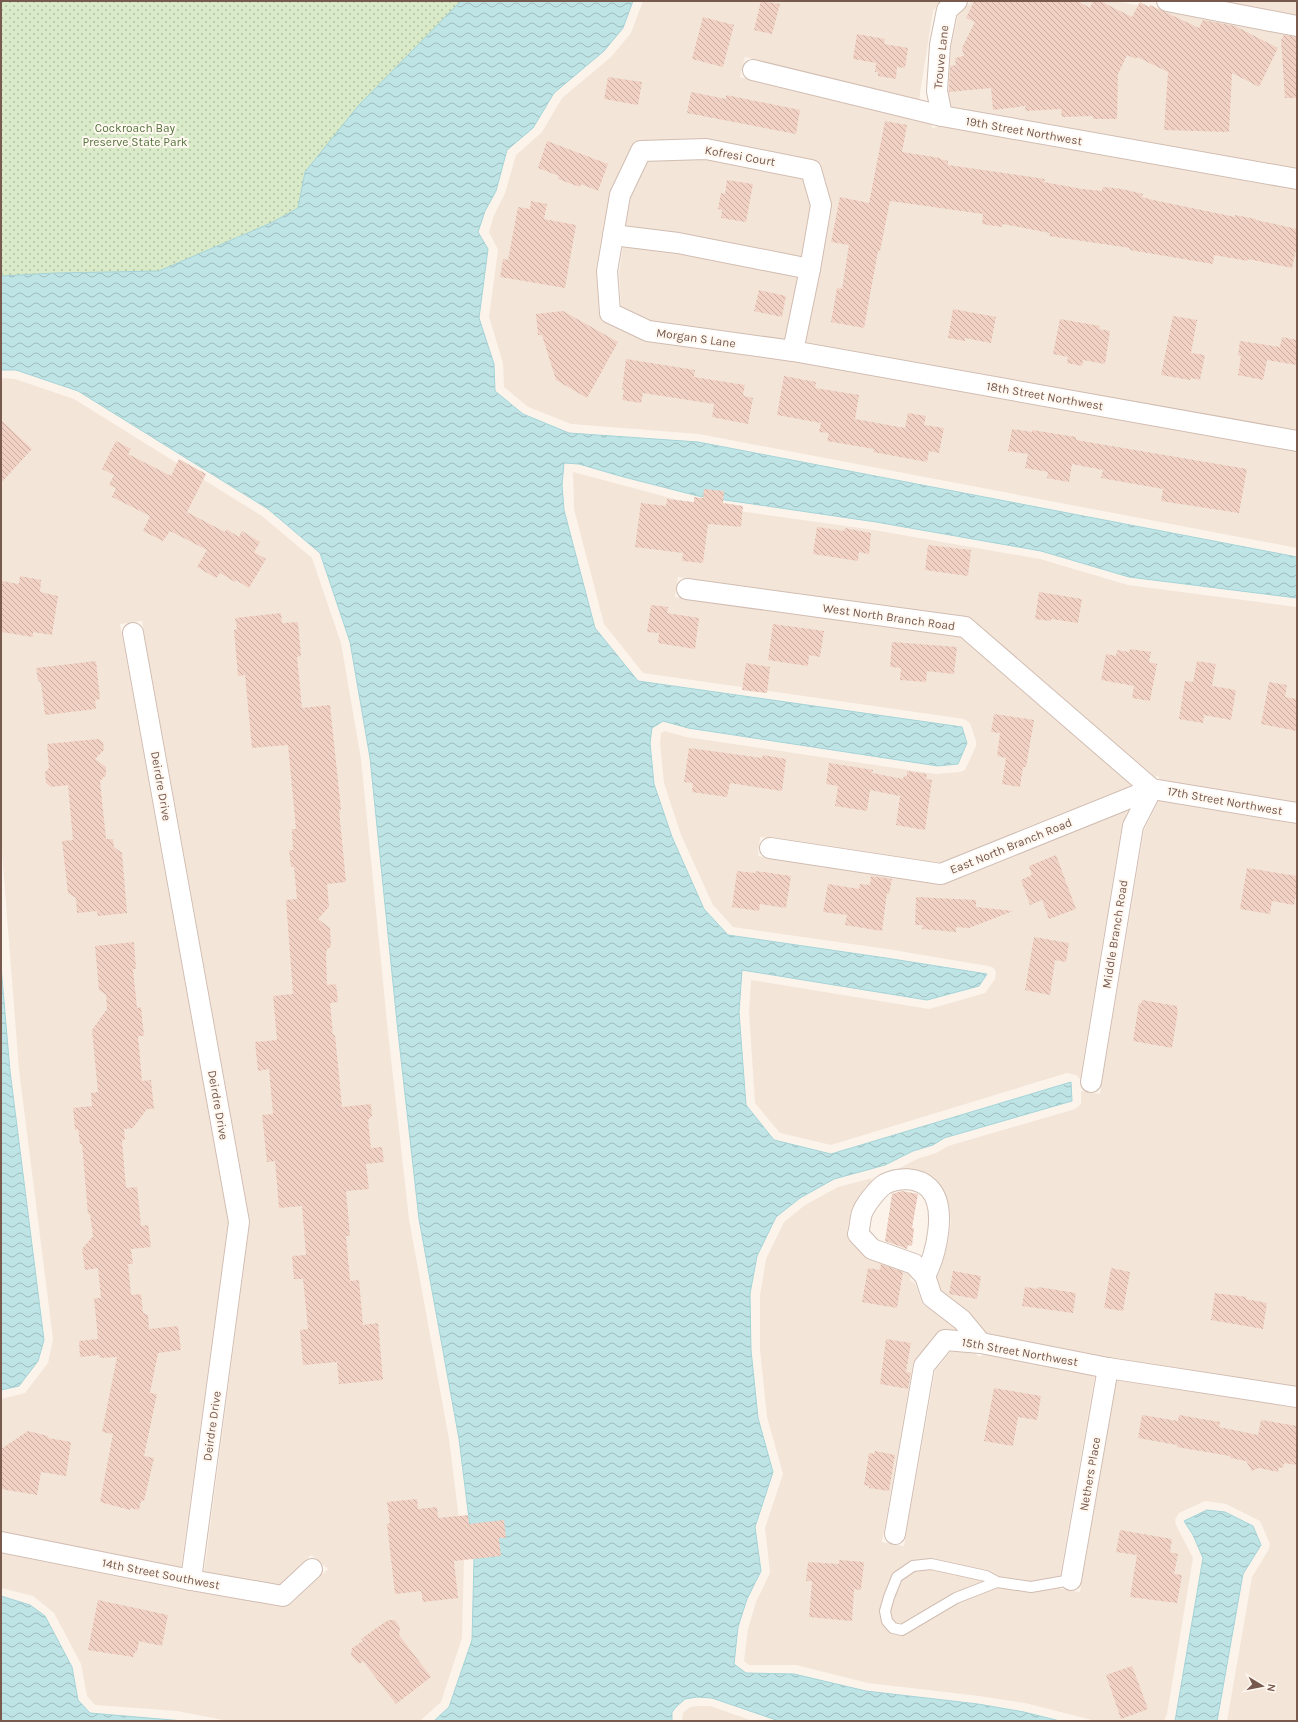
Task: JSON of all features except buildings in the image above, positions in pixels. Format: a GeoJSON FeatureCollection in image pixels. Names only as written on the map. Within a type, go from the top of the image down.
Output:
{"type":"FeatureCollection","features":[{"type":"Feature","properties":{"kind":"street","name":"Trouve Lane"},"geometry":{"type":"LineString","coordinates":[[942,116],[936,91],[940,45],[947,10],[957,1]]}},
{"type":"Feature","properties":{"kind":"street"},"geometry":{"type":"LineString","coordinates":[[1167,1],[1297,26]]}},
{"type":"Feature","properties":{"kind":"street","name":"19th Street Northwest"},"geometry":{"type":"LineString","coordinates":[[753,70],[942,116],[1297,179]]}},
{"type":"Feature","properties":{"kind":"street","name":"Kofresi Court"},"geometry":{"type":"LineString","coordinates":[[613,235],[620,195],[641,150],[706,149],[810,170],[821,205],[810,269],[793,351]]}},
{"type":"Feature","properties":{"kind":"street"},"geometry":{"type":"LineString","coordinates":[[613,235],[678,244],[810,269]]}},
{"type":"Feature","properties":{"kind":"street","name":"Morgan S Lane"},"geometry":{"type":"LineString","coordinates":[[613,235],[607,271],[610,313],[648,332],[793,351]]}},
{"type":"Feature","properties":{"kind":"street","name":"18th Street Northwest"},"geometry":{"type":"LineString","coordinates":[[793,351],[1297,441]]}},
{"type":"Feature","properties":{"kind":"street","name":"West North Branch Road"},"geometry":{"type":"LineString","coordinates":[[687,589],[965,627],[1152,789]]}},
{"type":"Feature","properties":{"kind":"street","name":"Deirdre Drive"},"geometry":{"type":"LineString","coordinates":[[133,633],[239,1222],[191,1580]]}},
{"type":"Feature","properties":{"kind":"street","name":"17th Street Northwest"},"geometry":{"type":"LineString","coordinates":[[1152,789],[1297,813]]}},
{"type":"Feature","properties":{"kind":"street","name":"East North Branch Road"},"geometry":{"type":"LineString","coordinates":[[770,848],[940,874],[1152,789]]}},
{"type":"Feature","properties":{"kind":"street","name":"Middle Branch Road"},"geometry":{"type":"LineString","coordinates":[[1091,1082],[1133,826],[1152,789]]}},
{"type":"Feature","properties":{"kind":"street"},"geometry":{"type":"LineString","coordinates":[[925,1276],[930,1267],[937,1240],[940,1219],[936,1200],[929,1188],[920,1182],[899,1180],[885,1184],[876,1192],[862,1212],[858,1234],[872,1249],[914,1264],[925,1276],[932,1297],[962,1320],[981,1343]]}},
{"type":"Feature","properties":{"kind":"street","name":"15th Street Northwest"},"geometry":{"type":"LineString","coordinates":[[895,1534],[924,1366],[945,1340],[981,1343],[1108,1368],[1297,1397]]}},
{"type":"Feature","properties":{"kind":"street","name":"Nethers Place"},"geometry":{"type":"LineString","coordinates":[[1071,1580],[1108,1368]]}},
{"type":"Feature","properties":{"kind":"street","name":"14th Street Southwest"},"geometry":{"type":"LineString","coordinates":[[1,1542],[191,1580],[283,1596],[312,1569]]}},
{"type":"Feature","properties":{"kind":"lane"},"geometry":{"type":"LineString","coordinates":[[997,1582],[956,1598],[902,1630],[893,1628],[888,1621],[885,1611],[897,1577],[912,1566],[931,1564],[955,1568],[986,1576],[997,1582],[1031,1587],[1071,1580]]}},
{"type":"Feature","properties":{"kind":"shaded area"},"geometry":{"type":"Polygon","coordinates":[[[643,1],[941,1],[933,11],[919,100],[745,57],[740,77],[932,124],[932,128],[942,126],[1297,190],[1297,431],[805,342],[652,322],[621,307],[619,272],[626,226],[604,223],[596,269],[599,313],[605,322],[647,341],[792,361],[1297,451],[1297,548],[699,434],[571,424],[528,407],[504,387],[503,363],[489,317],[498,250],[489,232],[494,215],[505,193],[516,155],[542,132],[562,98],[611,57],[631,33],[643,1]]]}},
{"type":"Feature","properties":{"kind":"shaded area"},"geometry":{"type":"Polygon","coordinates":[[[972,1],[1114,1],[1297,36],[1297,169],[951,108],[948,91],[951,47],[958,15],[972,1]]]}},
{"type":"Feature","properties":{"kind":"shaded area"},"geometry":{"type":"Polygon","coordinates":[[[1220,1],[1297,1],[1297,16],[1220,1]]]}},
{"type":"Feature","properties":{"kind":"shaded area"},"geometry":{"type":"Polygon","coordinates":[[[1,378],[15,379],[74,399],[262,516],[312,558],[341,643],[361,759],[388,1032],[409,1219],[449,1439],[464,1559],[462,1638],[441,1702],[420,1721],[228,1721],[177,1711],[95,1705],[87,1696],[81,1664],[54,1613],[33,1596],[1,1588],[1,1553],[178,1589],[281,1606],[292,1603],[328,1569],[311,1555],[279,1586],[204,1573],[250,1221],[142,621],[120,624],[228,1222],[181,1568],[1,1532],[1,1399],[25,1393],[48,1363],[53,1339],[19,1070],[1,840],[1,378]]]}},
{"type":"Feature","properties":{"kind":"shaded area"},"geometry":{"type":"Polygon","coordinates":[[[573,472],[697,505],[874,530],[1040,559],[1128,585],[1297,607],[1297,803],[1160,780],[1158,776],[1155,777],[972,620],[966,617],[678,577],[675,597],[960,637],[1133,786],[939,864],[760,837],[758,856],[939,884],[945,883],[1129,809],[1122,824],[1080,1079],[1076,1075],[1067,1073],[831,1145],[780,1133],[755,1103],[749,1012],[751,980],[929,1009],[985,993],[995,979],[996,973],[994,968],[988,966],[887,949],[733,927],[713,905],[681,835],[664,783],[660,743],[661,733],[665,731],[686,737],[936,774],[960,772],[965,770],[976,746],[976,741],[970,723],[964,719],[643,673],[604,624],[574,509],[573,472]]]}},
{"type":"Feature","properties":{"kind":"shaded area"},"geometry":{"type":"Polygon","coordinates":[[[1159,800],[1297,824],[1297,1387],[1110,1358],[987,1334],[969,1312],[941,1292],[937,1277],[948,1243],[951,1221],[947,1198],[939,1184],[923,1173],[910,1170],[896,1170],[917,1159],[936,1153],[948,1146],[1075,1109],[1081,1104],[1081,1091],[1100,1094],[1144,830],[1159,800]]]}},
{"type":"Feature","properties":{"kind":"shaded area"},"geometry":{"type":"Polygon","coordinates":[[[876,1177],[871,1179],[872,1182],[866,1186],[851,1210],[847,1232],[850,1240],[868,1258],[907,1272],[911,1277],[910,1280],[915,1283],[924,1305],[954,1327],[957,1331],[946,1330],[936,1334],[913,1364],[882,1542],[904,1546],[935,1371],[951,1351],[975,1353],[979,1357],[984,1354],[1095,1375],[1058,1588],[1080,1592],[1117,1379],[1297,1407],[1297,1721],[1227,1721],[1252,1577],[1269,1549],[1270,1544],[1260,1521],[1226,1504],[1205,1501],[1179,1513],[1175,1520],[1176,1525],[1193,1558],[1167,1714],[1164,1721],[1096,1721],[1025,1703],[868,1683],[796,1665],[749,1665],[744,1661],[748,1629],[756,1602],[770,1573],[765,1528],[783,1474],[767,1417],[760,1350],[760,1295],[766,1259],[784,1222],[805,1205],[838,1187],[876,1177]]]}},
{"type":"Feature","properties":{"kind":"shaded area"},"geometry":{"type":"Polygon","coordinates":[[[710,1706],[753,1721],[682,1721],[683,1713],[690,1707],[710,1706]]]}},
{"type":"Feature","properties":{"kind":"green space","name":"Cockroach Bay Preserve State Park"},"geometry":{"type":"Polygon","coordinates":[[[1,1],[461,1],[393,71],[305,172],[299,208],[271,223],[159,271],[55,273],[1,276],[1,1]]]}},
{"type":"Feature","properties":{"kind":"water"},"geometry":{"type":"Polygon","coordinates":[[[461,1],[633,1],[623,28],[604,51],[554,93],[533,128],[507,150],[496,191],[485,211],[478,232],[488,249],[479,318],[494,364],[495,391],[523,414],[569,433],[698,442],[1297,557],[1297,598],[1129,577],[1041,551],[876,522],[698,496],[579,464],[564,463],[562,485],[564,510],[595,628],[638,681],[962,727],[967,743],[958,764],[938,766],[688,728],[663,721],[652,728],[650,743],[654,784],[672,837],[704,909],[728,935],[987,974],[979,986],[927,1000],[742,970],[739,1012],[746,1105],[774,1140],[831,1154],[1071,1082],[1072,1101],[944,1138],[933,1145],[913,1151],[885,1165],[834,1179],[800,1198],[776,1217],[757,1256],[750,1294],[751,1350],[758,1418],[773,1472],[755,1527],[761,1571],[747,1599],[738,1627],[734,1664],[746,1673],[794,1674],[866,1691],[978,1704],[1024,1712],[1060,1721],[779,1721],[712,1698],[697,1697],[685,1699],[676,1707],[672,1712],[672,1721],[434,1721],[449,1707],[472,1640],[474,1559],[459,1439],[419,1219],[370,758],[350,642],[320,553],[268,509],[78,391],[16,370],[1,370],[1,276],[55,273],[159,271],[271,223],[298,208],[305,172],[358,106],[461,1]]]}},
{"type":"Feature","properties":{"kind":"water"},"geometry":{"type":"Polygon","coordinates":[[[1,966],[10,1071],[44,1340],[38,1361],[19,1386],[1,1390],[1,966]]]}},
{"type":"Feature","properties":{"kind":"water"},"geometry":{"type":"Polygon","coordinates":[[[1207,1510],[1225,1512],[1253,1526],[1261,1545],[1243,1574],[1217,1721],[1175,1721],[1203,1558],[1193,1535],[1184,1521],[1207,1510]]]}},
{"type":"Feature","properties":{"kind":"water"},"geometry":{"type":"Polygon","coordinates":[[[1,1596],[30,1605],[45,1616],[72,1667],[78,1700],[90,1713],[184,1721],[1,1721],[1,1596]]]}}]}
